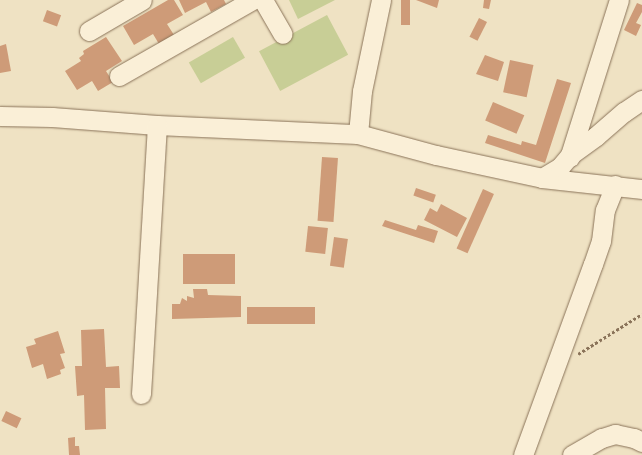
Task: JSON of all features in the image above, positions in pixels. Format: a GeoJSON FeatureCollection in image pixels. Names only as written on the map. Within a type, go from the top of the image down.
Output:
{"type":"FeatureCollection","features":[{"type":"Feature","properties":{"kind":"street"},"geometry":{"type":"LineString","coordinates":[[89,31],[142,0]]}},
{"type":"Feature","properties":{"kind":"street"},"geometry":{"type":"LineString","coordinates":[[119,76],[252,0]]}},
{"type":"Feature","properties":{"kind":"street"},"geometry":{"type":"LineString","coordinates":[[263,0],[282,34]]}},
{"type":"Feature","properties":{"kind":"street"},"geometry":{"type":"LineString","coordinates":[[358,134],[362,91],[381,0]]}},
{"type":"Feature","properties":{"kind":"street"},"geometry":{"type":"LineString","coordinates":[[580,182],[570,155],[619,0]]}},
{"type":"Feature","properties":{"kind":"street"},"geometry":{"type":"LineString","coordinates":[[542,178],[560,167],[570,155],[596,136],[624,112],[642,100]]}},
{"type":"Feature","properties":{"kind":"street"},"geometry":{"type":"LineString","coordinates":[[0,116],[93,119],[157,125],[314,130],[358,134],[436,155],[542,178],[642,189]]}},
{"type":"Feature","properties":{"kind":"street"},"geometry":{"type":"LineString","coordinates":[[141,394],[157,125]]}},
{"type":"Feature","properties":{"kind":"street"},"geometry":{"type":"LineString","coordinates":[[523,455],[556,368],[601,241],[605,210],[615,185]]}},
{"type":"Feature","properties":{"kind":"street"},"geometry":{"type":"LineString","coordinates":[[572,455],[602,438],[615,434],[634,438],[642,442]]}},
{"type":"Feature","properties":{"kind":"path"},"geometry":{"type":"LineString","coordinates":[[556,368],[642,314]]}},
{"type":"Feature","properties":{"kind":"green space"},"geometry":{"type":"Polygon","coordinates":[[[289,0],[335,0],[298,19],[289,0]]]}},
{"type":"Feature","properties":{"kind":"green space"},"geometry":{"type":"Polygon","coordinates":[[[327,15],[348,55],[280,91],[259,51],[327,15]]]}},
{"type":"Feature","properties":{"kind":"green space"},"geometry":{"type":"Polygon","coordinates":[[[233,37],[245,58],[201,83],[189,62],[233,37]]]}},
{"type":"Feature","properties":{"kind":"building"},"geometry":{"type":"Polygon","coordinates":[[[168,0],[174,0],[183,15],[167,24],[174,35],[159,44],[153,34],[134,45],[123,26],[168,0]]]}},
{"type":"Feature","properties":{"kind":"building"},"geometry":{"type":"Polygon","coordinates":[[[179,0],[224,0],[226,4],[211,12],[206,2],[185,13],[179,0]]]}},
{"type":"Feature","properties":{"kind":"building"},"geometry":{"type":"Polygon","coordinates":[[[401,0],[410,0],[410,25],[401,25],[401,0]]]}},
{"type":"Feature","properties":{"kind":"building"},"geometry":{"type":"Polygon","coordinates":[[[416,0],[439,0],[437,8],[416,0]]]}},
{"type":"Feature","properties":{"kind":"building"},"geometry":{"type":"Polygon","coordinates":[[[484,0],[491,0],[489,9],[483,8],[484,0]]]}},
{"type":"Feature","properties":{"kind":"building"},"geometry":{"type":"Polygon","coordinates":[[[637,3],[642,5],[642,12],[636,23],[641,25],[636,36],[624,30],[637,3]]]}},
{"type":"Feature","properties":{"kind":"building"},"geometry":{"type":"Polygon","coordinates":[[[47,10],[61,15],[57,26],[43,21],[47,10]]]}},
{"type":"Feature","properties":{"kind":"building"},"geometry":{"type":"Polygon","coordinates":[[[479,18],[487,22],[477,41],[469,37],[479,18]]]}},
{"type":"Feature","properties":{"kind":"building"},"geometry":{"type":"Polygon","coordinates":[[[106,37],[122,61],[106,71],[113,82],[98,91],[92,81],[77,90],[65,71],[81,61],[79,58],[84,54],[83,51],[106,37]]]}},
{"type":"Feature","properties":{"kind":"building"},"geometry":{"type":"Polygon","coordinates":[[[6,44],[11,71],[0,73],[0,46],[6,44]]]}},
{"type":"Feature","properties":{"kind":"building"},"geometry":{"type":"Polygon","coordinates":[[[485,55],[504,62],[498,81],[476,74],[485,55]]]}},
{"type":"Feature","properties":{"kind":"building"},"geometry":{"type":"Polygon","coordinates":[[[510,60],[533,65],[527,97],[503,92],[510,60]]]}},
{"type":"Feature","properties":{"kind":"building"},"geometry":{"type":"Polygon","coordinates":[[[557,79],[571,83],[545,163],[485,143],[488,135],[521,145],[522,141],[536,145],[557,79]]]}},
{"type":"Feature","properties":{"kind":"building"},"geometry":{"type":"Polygon","coordinates":[[[493,102],[524,115],[516,134],[485,120],[493,102]]]}},
{"type":"Feature","properties":{"kind":"building"},"geometry":{"type":"Polygon","coordinates":[[[322,157],[338,158],[333,222],[318,221],[322,157]]]}},
{"type":"Feature","properties":{"kind":"building"},"geometry":{"type":"Polygon","coordinates":[[[416,188],[436,195],[433,202],[413,196],[416,188]]]}},
{"type":"Feature","properties":{"kind":"building"},"geometry":{"type":"Polygon","coordinates":[[[483,189],[494,194],[468,253],[457,248],[483,189]]]}},
{"type":"Feature","properties":{"kind":"building"},"geometry":{"type":"Polygon","coordinates":[[[441,204],[467,218],[457,237],[424,220],[430,208],[437,212],[441,204]]]}},
{"type":"Feature","properties":{"kind":"building"},"geometry":{"type":"Polygon","coordinates":[[[385,220],[416,230],[418,225],[438,231],[434,243],[382,226],[385,220]]]}},
{"type":"Feature","properties":{"kind":"building"},"geometry":{"type":"Polygon","coordinates":[[[308,226],[328,228],[325,254],[305,252],[308,226]]]}},
{"type":"Feature","properties":{"kind":"building"},"geometry":{"type":"Polygon","coordinates":[[[334,237],[348,239],[344,268],[330,266],[334,237]]]}},
{"type":"Feature","properties":{"kind":"building"},"geometry":{"type":"Polygon","coordinates":[[[183,254],[235,254],[235,284],[183,284],[183,254]]]}},
{"type":"Feature","properties":{"kind":"building"},"geometry":{"type":"Polygon","coordinates":[[[193,289],[207,289],[208,295],[241,296],[241,317],[172,319],[172,304],[180,304],[182,298],[187,301],[187,296],[194,298],[193,289]]]}},
{"type":"Feature","properties":{"kind":"building"},"geometry":{"type":"Polygon","coordinates":[[[247,307],[315,307],[315,324],[247,324],[247,307]]]}},
{"type":"Feature","properties":{"kind":"building"},"geometry":{"type":"Polygon","coordinates":[[[104,329],[106,367],[119,366],[120,388],[105,388],[106,429],[85,430],[84,395],[77,396],[75,366],[82,366],[81,330],[104,329]]]}},
{"type":"Feature","properties":{"kind":"building"},"geometry":{"type":"Polygon","coordinates":[[[58,331],[65,353],[60,354],[65,368],[60,370],[61,374],[47,379],[43,364],[32,368],[26,347],[36,344],[34,339],[58,331]]]}},
{"type":"Feature","properties":{"kind":"building"},"geometry":{"type":"Polygon","coordinates":[[[6,411],[21,418],[17,428],[1,421],[6,411]]]}},
{"type":"Feature","properties":{"kind":"building"},"geometry":{"type":"Polygon","coordinates":[[[75,437],[75,446],[79,446],[80,455],[69,455],[68,438],[75,437]]]}}]}
